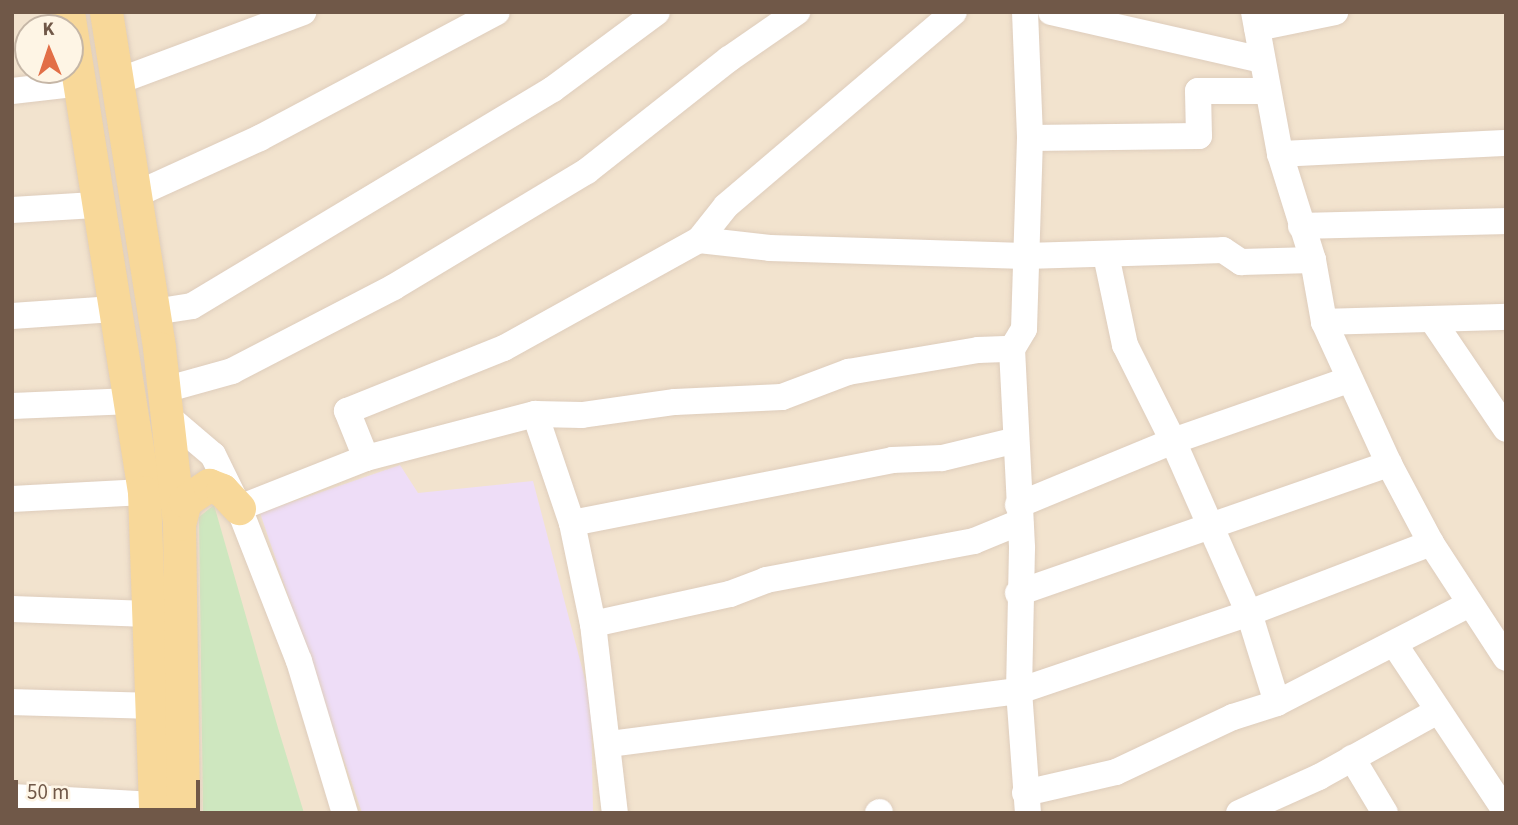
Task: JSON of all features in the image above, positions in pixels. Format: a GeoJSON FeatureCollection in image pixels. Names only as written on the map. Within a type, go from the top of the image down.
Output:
{"type":"FeatureCollection","features":[{"type":"Feature","properties":{"kind":"main road"},"geometry":{"type":"LineString","coordinates":[[106,12],[154,312],[179,524],[164,810]]}},
{"type":"Feature","properties":{"kind":"main road"},"geometry":{"type":"LineString","coordinates":[[82,84],[95,205],[132,401],[144,492],[153,706],[164,810]]}},
{"type":"Feature","properties":{"kind":"main road"},"geometry":{"type":"LineString","coordinates":[[179,524],[185,501],[209,485],[222,490],[239,508]]}},
{"type":"Feature","properties":{"kind":"street"},"geometry":{"type":"LineString","coordinates":[[116,82],[303,12]]}},
{"type":"Feature","properties":{"kind":"street"},"geometry":{"type":"LineString","coordinates":[[137,194],[260,138],[497,12]]}},
{"type":"Feature","properties":{"kind":"street"},"geometry":{"type":"LineString","coordinates":[[154,312],[192,306],[553,89],[657,12]]}},
{"type":"Feature","properties":{"kind":"street"},"geometry":{"type":"LineString","coordinates":[[345,813],[299,661],[239,508],[213,455],[166,403],[394,286],[587,171],[729,59],[797,12]]}},
{"type":"Feature","properties":{"kind":"street"},"geometry":{"type":"LineString","coordinates":[[366,458],[347,411],[504,348],[699,240],[726,206],[954,12]]}},
{"type":"Feature","properties":{"kind":"street"},"geometry":{"type":"LineString","coordinates":[[1026,12],[1030,138],[1024,329],[1012,349],[1013,441],[1019,513],[1019,691],[1027,803],[1116,772],[1233,717],[1277,703],[1395,645],[1468,605]]}},
{"type":"Feature","properties":{"kind":"street"},"geometry":{"type":"LineString","coordinates":[[1051,12],[1262,60]]}},
{"type":"Feature","properties":{"kind":"street"},"geometry":{"type":"LineString","coordinates":[[1335,12],[1256,20],[1280,154],[1313,260],[1324,322],[1348,380],[1431,543],[1468,605],[1506,658]]}},
{"type":"Feature","properties":{"kind":"street"},"geometry":{"type":"LineString","coordinates":[[12,90],[72,84]]}},
{"type":"Feature","properties":{"kind":"street"},"geometry":{"type":"LineString","coordinates":[[1030,138],[1199,136],[1198,91],[1268,91]]}},
{"type":"Feature","properties":{"kind":"street"},"geometry":{"type":"LineString","coordinates":[[1280,154],[1506,144]]}},
{"type":"Feature","properties":{"kind":"street"},"geometry":{"type":"LineString","coordinates":[[12,210],[95,205]]}},
{"type":"Feature","properties":{"kind":"street"},"geometry":{"type":"LineString","coordinates":[[1301,226],[1506,221]]}},
{"type":"Feature","properties":{"kind":"street"},"geometry":{"type":"LineString","coordinates":[[699,240],[770,248],[1025,256],[1223,250],[1241,262],[1313,260]]}},
{"type":"Feature","properties":{"kind":"street"},"geometry":{"type":"LineString","coordinates":[[1105,255],[1125,345],[1173,441],[1249,613],[1277,703]]}},
{"type":"Feature","properties":{"kind":"street"},"geometry":{"type":"LineString","coordinates":[[12,316],[114,309]]}},
{"type":"Feature","properties":{"kind":"street"},"geometry":{"type":"LineString","coordinates":[[1324,322],[1506,317]]}},
{"type":"Feature","properties":{"kind":"street"},"geometry":{"type":"LineString","coordinates":[[1433,321],[1506,429]]}},
{"type":"Feature","properties":{"kind":"street"},"geometry":{"type":"LineString","coordinates":[[239,508],[366,458],[536,415],[582,415],[675,402],[782,397],[848,372],[978,350],[1012,349]]}},
{"type":"Feature","properties":{"kind":"street"},"geometry":{"type":"LineString","coordinates":[[593,624],[730,594],[777,577],[974,541],[1019,513],[1173,441],[1348,380]]}},
{"type":"Feature","properties":{"kind":"street"},"geometry":{"type":"LineString","coordinates":[[12,406],[132,401]]}},
{"type":"Feature","properties":{"kind":"street"},"geometry":{"type":"LineString","coordinates":[[536,415],[572,523],[593,624],[610,744],[615,813]]}},
{"type":"Feature","properties":{"kind":"street"},"geometry":{"type":"LineString","coordinates":[[572,523],[892,460],[942,458],[1013,441]]}},
{"type":"Feature","properties":{"kind":"street"},"geometry":{"type":"LineString","coordinates":[[1018,593],[1389,464]]}},
{"type":"Feature","properties":{"kind":"street"},"geometry":{"type":"LineString","coordinates":[[12,499],[144,492]]}},
{"type":"Feature","properties":{"kind":"street"},"geometry":{"type":"LineString","coordinates":[[610,744],[1019,691],[1249,613],[1431,543]]}},
{"type":"Feature","properties":{"kind":"street"},"geometry":{"type":"LineString","coordinates":[[12,609],[149,614]]}},
{"type":"Feature","properties":{"kind":"street"},"geometry":{"type":"LineString","coordinates":[[1395,645],[1436,712],[1496,798]]}},
{"type":"Feature","properties":{"kind":"street"},"geometry":{"type":"LineString","coordinates":[[12,702],[153,706]]}},
{"type":"Feature","properties":{"kind":"street"},"geometry":{"type":"LineString","coordinates":[[1239,813],[1352,758],[1436,712]]}},
{"type":"Feature","properties":{"kind":"street"},"geometry":{"type":"LineString","coordinates":[[1352,758],[1385,813]]}},
{"type":"Feature","properties":{"kind":"street"},"geometry":{"type":"LineString","coordinates":[[12,797],[164,810]]}},
{"type":"Feature","properties":{"kind":"shaded area"},"geometry":{"type":"Polygon","coordinates":[[[12,12],[1506,12],[1506,813],[12,813],[12,12]]]}},
{"type":"Feature","properties":{"kind":"shaded area"},"geometry":{"type":"Polygon","coordinates":[[[400,465],[418,493],[533,481],[591,702],[593,813],[362,813],[260,513],[400,465]]]}},
{"type":"Feature","properties":{"kind":"green space"},"geometry":{"type":"Polygon","coordinates":[[[214,505],[304,813],[203,813],[199,517],[214,505]]]}}]}
